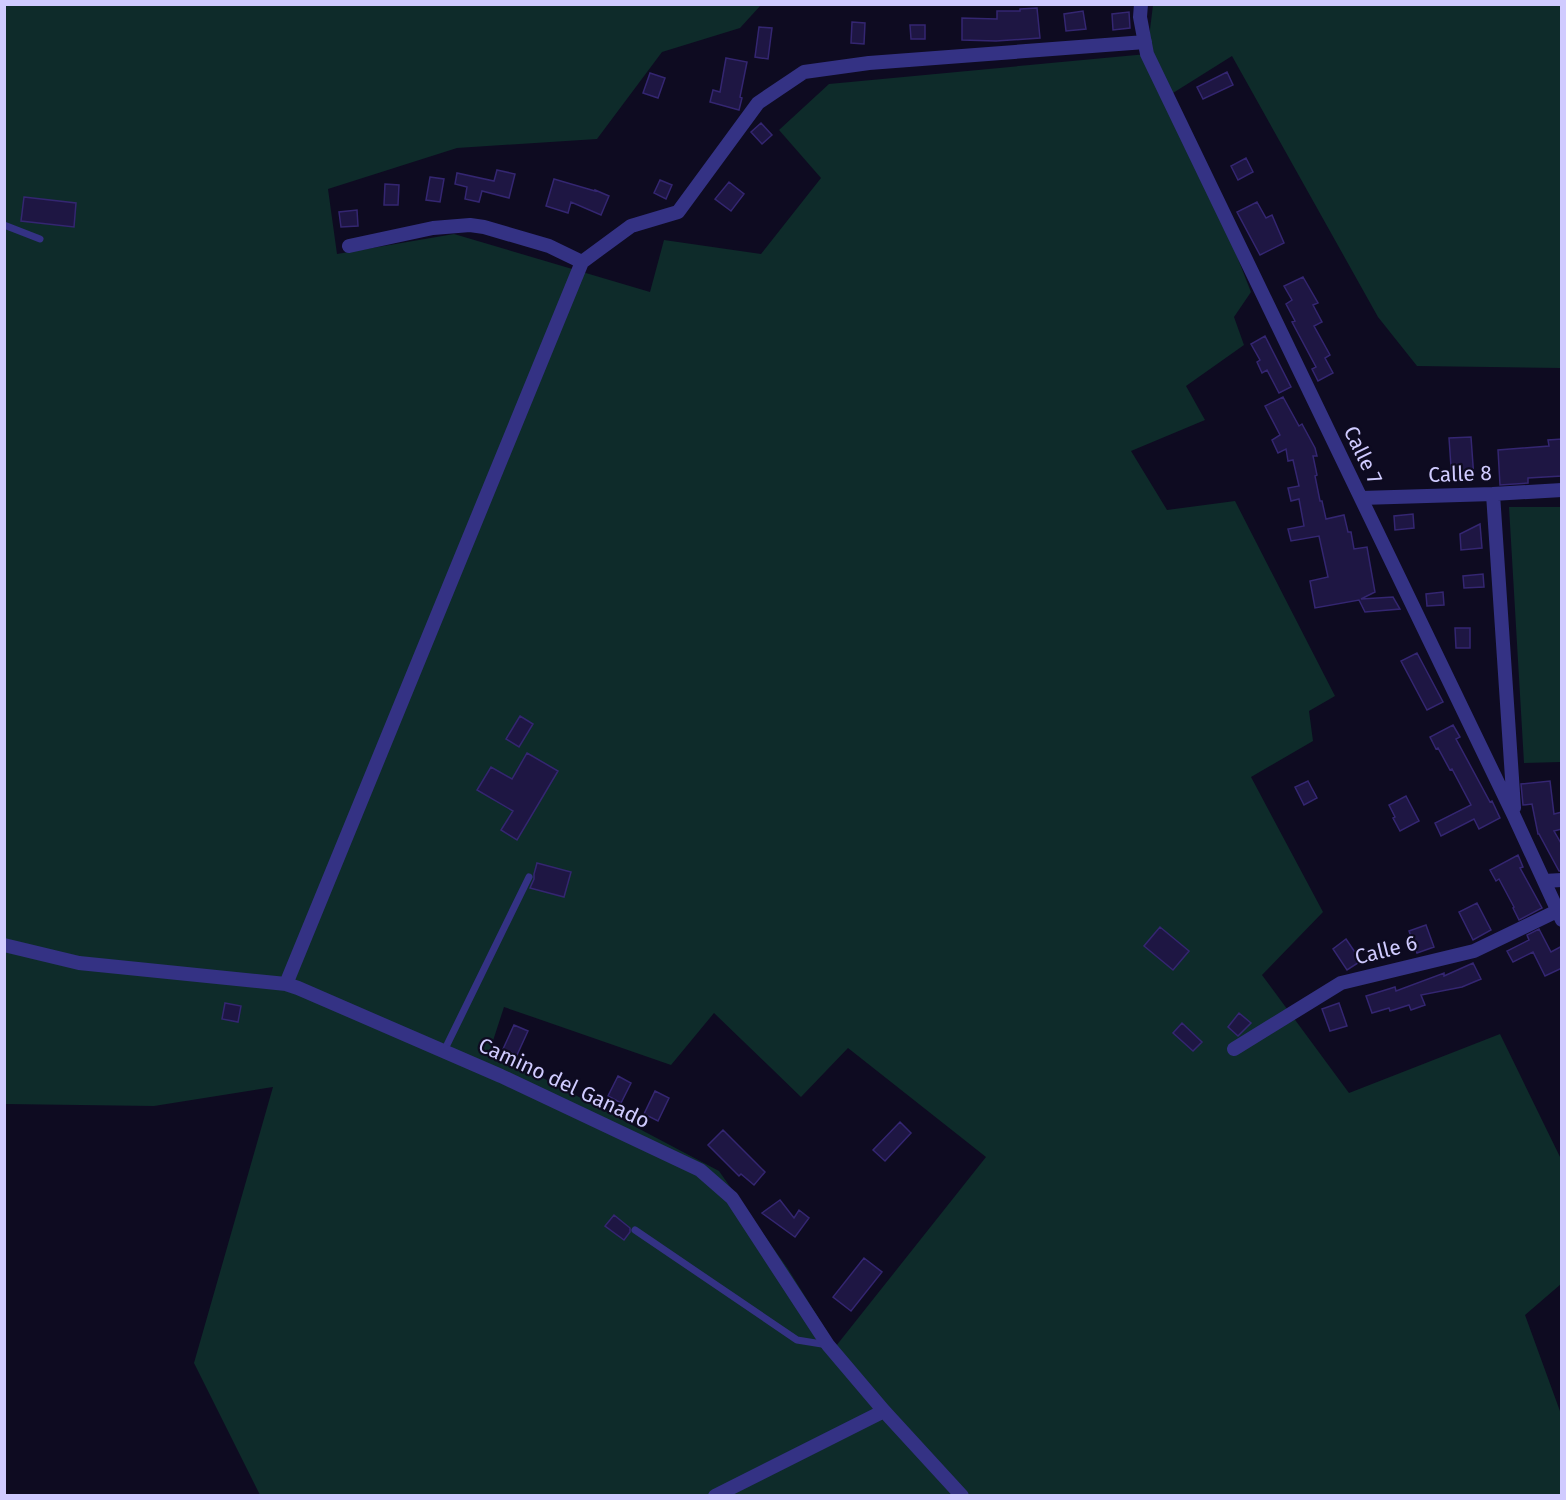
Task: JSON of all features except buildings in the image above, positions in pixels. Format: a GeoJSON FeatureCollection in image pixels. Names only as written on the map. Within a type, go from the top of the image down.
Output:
{"type":"FeatureCollection","features":[{"type":"Feature","properties":{"kind":"street","name":"Calle 7"},"geometry":{"type":"LineString","coordinates":[[1141,4],[1140,17],[1147,54],[1514,816],[1559,915]]}},
{"type":"Feature","properties":{"kind":"street"},"geometry":{"type":"LineString","coordinates":[[286,984],[582,262],[631,226],[678,213],[758,102],[804,72],[869,63],[1145,42]]}},
{"type":"Feature","properties":{"kind":"street"},"geometry":{"type":"LineString","coordinates":[[349,246],[433,228],[470,225],[549,246],[582,262]]}},
{"type":"Feature","properties":{"kind":"street","name":"Calle 8"},"geometry":{"type":"LineString","coordinates":[[1361,498],[1562,490]]}},
{"type":"Feature","properties":{"kind":"street"},"geometry":{"type":"LineString","coordinates":[[1493,494],[1514,816]]}},
{"type":"Feature","properties":{"kind":"street"},"geometry":{"type":"LineString","coordinates":[[1544,881],[1562,880]]}},
{"type":"Feature","properties":{"kind":"street","name":"Calle 6"},"geometry":{"type":"LineString","coordinates":[[1234,1049],[1341,983],[1474,951],[1559,915]]}},
{"type":"Feature","properties":{"kind":"street","name":"Camino del Ganado"},"geometry":{"type":"LineString","coordinates":[[4,945],[79,963],[286,984],[501,1076],[700,1170],[732,1198],[828,1345],[884,1411],[962,1496]]}},
{"type":"Feature","properties":{"kind":"street"},"geometry":{"type":"LineString","coordinates":[[715,1496],[884,1411]]}},
{"type":"Feature","properties":{"kind":"lane"},"geometry":{"type":"LineString","coordinates":[[4,225],[40,239]]}},
{"type":"Feature","properties":{"kind":"lane"},"geometry":{"type":"LineString","coordinates":[[444,1051],[529,877]]}},
{"type":"Feature","properties":{"kind":"lane"},"geometry":{"type":"LineString","coordinates":[[635,1230],[797,1340],[828,1345]]}},
{"type":"Feature","properties":{"kind":"green space"},"geometry":{"type":"Polygon","coordinates":[[[5,5],[761,5],[740,28],[662,52],[597,139],[457,148],[328,189],[337,254],[454,234],[650,292],[664,240],[761,254],[821,178],[779,130],[829,84],[1147,54],[1153,5],[1561,5],[1561,368],[1417,366],[1378,317],[1232,56],[1173,93],[1251,292],[1234,317],[1244,345],[1186,386],[1205,420],[1131,451],[1167,510],[1235,501],[1335,696],[1309,711],[1313,741],[1251,777],[1323,912],[1262,975],[1349,1093],[1500,1034],[1561,1159],[1561,1284],[1525,1315],[1561,1414],[1561,1495],[260,1495],[194,1363],[273,1087],[154,1106],[5,1104],[5,5]],[[504,1007],[490,1050],[719,1171],[788,1269],[836,1346],[986,1157],[848,1048],[801,1097],[714,1013],[671,1065],[504,1007]]]}},
{"type":"Feature","properties":{"kind":"green space"},"geometry":{"type":"Polygon","coordinates":[[[1509,507],[1561,507],[1561,762],[1524,763],[1509,507]]]}}]}
